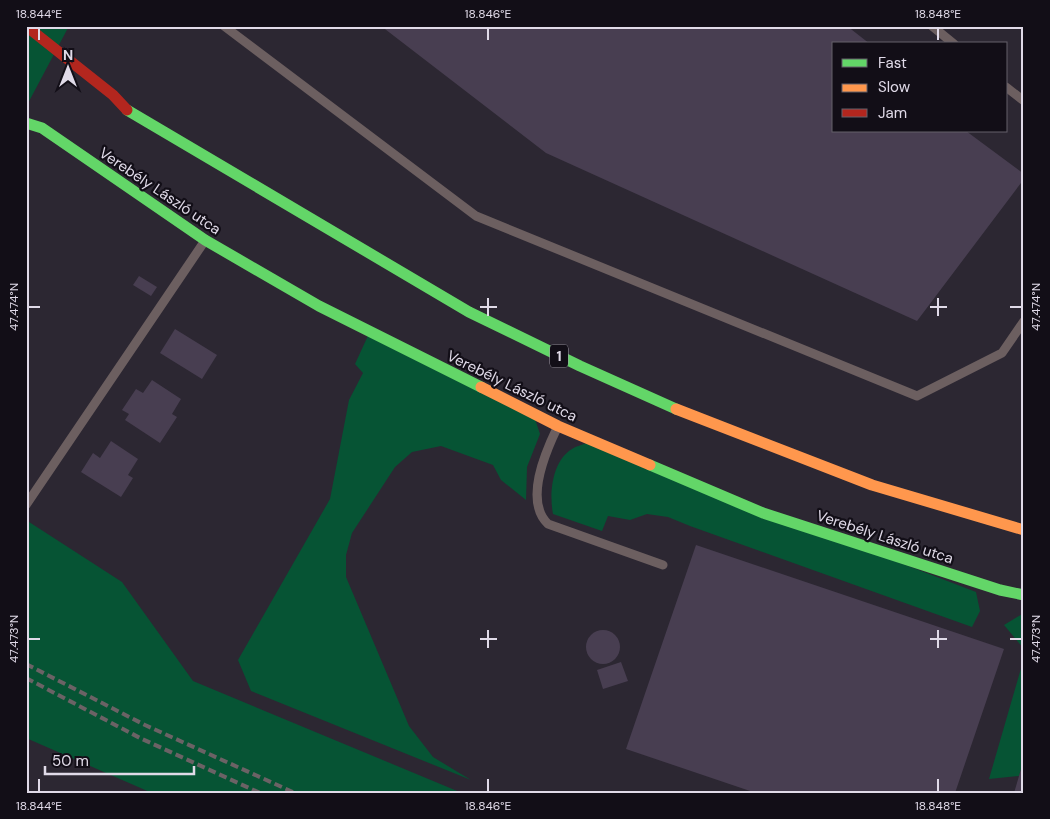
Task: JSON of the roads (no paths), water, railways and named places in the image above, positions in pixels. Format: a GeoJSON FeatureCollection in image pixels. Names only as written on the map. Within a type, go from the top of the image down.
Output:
{"type":"FeatureCollection","features":[{"type":"Feature","properties":{"kind":"main road","name":"1"},"geometry":{"type":"LineString","coordinates":[[26,26],[113,96],[127,110],[469,312],[580,366],[679,410],[872,485],[1024,530]]}},
{"type":"Feature","properties":{"kind":"main road","name":"1"},"geometry":{"type":"LineString","coordinates":[[76,80],[116,107],[127,110]]}},
{"type":"Feature","properties":{"kind":"main road","name":"Verebély László utca"},"geometry":{"type":"LineString","coordinates":[[26,122],[42,128],[205,240],[319,306],[558,426],[763,514],[1000,590],[1024,595]]}},
{"type":"Feature","properties":{"kind":"lane"},"geometry":{"type":"LineString","coordinates":[[224,26],[476,216],[917,396],[1002,353],[1024,320]]}},
{"type":"Feature","properties":{"kind":"lane"},"geometry":{"type":"LineString","coordinates":[[932,26],[952,42]]}},
{"type":"Feature","properties":{"kind":"lane"},"geometry":{"type":"LineString","coordinates":[[1008,89],[1024,101]]}},
{"type":"Feature","properties":{"kind":"lane"},"geometry":{"type":"LineString","coordinates":[[26,505],[205,240]]}},
{"type":"Feature","properties":{"kind":"lane"},"geometry":{"type":"LineString","coordinates":[[558,426],[540,471],[538,492],[542,518],[548,524],[663,565]]}},
{"type":"Feature","properties":{"kind":"railway"},"geometry":{"type":"LineString","coordinates":[[26,664],[145,725],[295,793]]}},
{"type":"Feature","properties":{"kind":"railway"},"geometry":{"type":"LineString","coordinates":[[26,678],[140,738],[260,793]]}}]}
